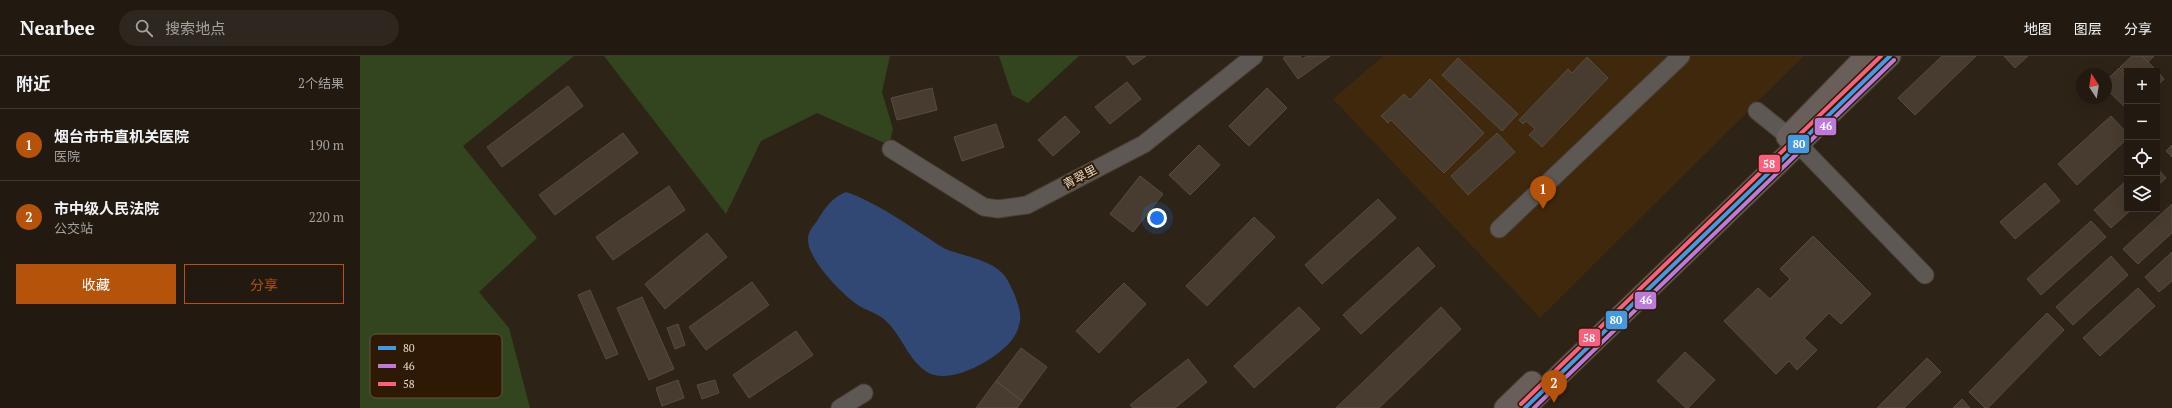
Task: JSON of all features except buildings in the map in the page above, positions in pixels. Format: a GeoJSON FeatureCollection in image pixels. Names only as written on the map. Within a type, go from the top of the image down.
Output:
{"type":"FeatureCollection","features":[{"type":"Feature","properties":{"kind":"main road"},"geometry":{"type":"LineString","coordinates":[[1525,408],[1794,140],[1866,56]]}},
{"type":"Feature","properties":{"kind":"main road"},"geometry":{"type":"LineString","coordinates":[[1505,408],[1794,140],[1890,56]]}},
{"type":"Feature","properties":{"kind":"street","name":"青翠里"},"geometry":{"type":"LineString","coordinates":[[891,149],[984,206],[998,209],[1027,205],[1144,144],[1254,56]]}},
{"type":"Feature","properties":{"kind":"street"},"geometry":{"type":"LineString","coordinates":[[1499,229],[1681,56]]}},
{"type":"Feature","properties":{"kind":"street"},"geometry":{"type":"LineString","coordinates":[[1758,111],[1794,140],[1925,276]]}},
{"type":"Feature","properties":{"kind":"street"},"geometry":{"type":"LineString","coordinates":[[840,408],[864,393]]}},
{"type":"Feature","properties":{"kind":"shaded area"},"geometry":{"type":"Polygon","coordinates":[[[1383,56],[1804,56],[1540,318],[1333,99],[1383,56]]]}},
{"type":"Feature","properties":{"kind":"green space"},"geometry":{"type":"Polygon","coordinates":[[[360,56],[574,56],[463,146],[537,238],[479,292],[509,328],[530,408],[360,408],[360,56]]]}},
{"type":"Feature","properties":{"kind":"green space"},"geometry":{"type":"Polygon","coordinates":[[[604,56],[890,56],[882,92],[893,129],[889,145],[817,113],[761,141],[726,214],[604,56]]]}},
{"type":"Feature","properties":{"kind":"green space"},"geometry":{"type":"Polygon","coordinates":[[[999,56],[1079,56],[1028,103],[1012,95],[999,56]]]}},
{"type":"Feature","properties":{"kind":"water"},"geometry":{"type":"Polygon","coordinates":[[[846,192],[887,211],[945,249],[990,264],[1003,274],[1015,295],[1020,311],[1020,321],[1017,332],[1009,344],[988,360],[962,373],[949,376],[937,376],[927,372],[921,367],[911,356],[895,331],[882,317],[859,306],[833,283],[818,265],[809,247],[808,236],[812,227],[829,204],[836,197],[846,192]]]}},
{"type":"Feature","properties":{"kind":"transit line","name":"58"},"geometry":{"type":"LineString","coordinates":[[1521,404],[1881,56]]}},
{"type":"Feature","properties":{"kind":"transit line","name":"80"},"geometry":{"type":"LineString","coordinates":[[1525,408],[1890,56]]}},
{"type":"Feature","properties":{"kind":"transit line","name":"46"},"geometry":{"type":"LineString","coordinates":[[1534,408],[1894,60]]}},
{"type":"Feature","properties":{"kind":"place","name":"烟台市市直机关医院"},"geometry":{"type":"Point","coordinates":[1543,209]}},
{"type":"Feature","properties":{"kind":"place","name":"市中级人民法院"},"geometry":{"type":"Point","coordinates":[1554,403]}}]}
